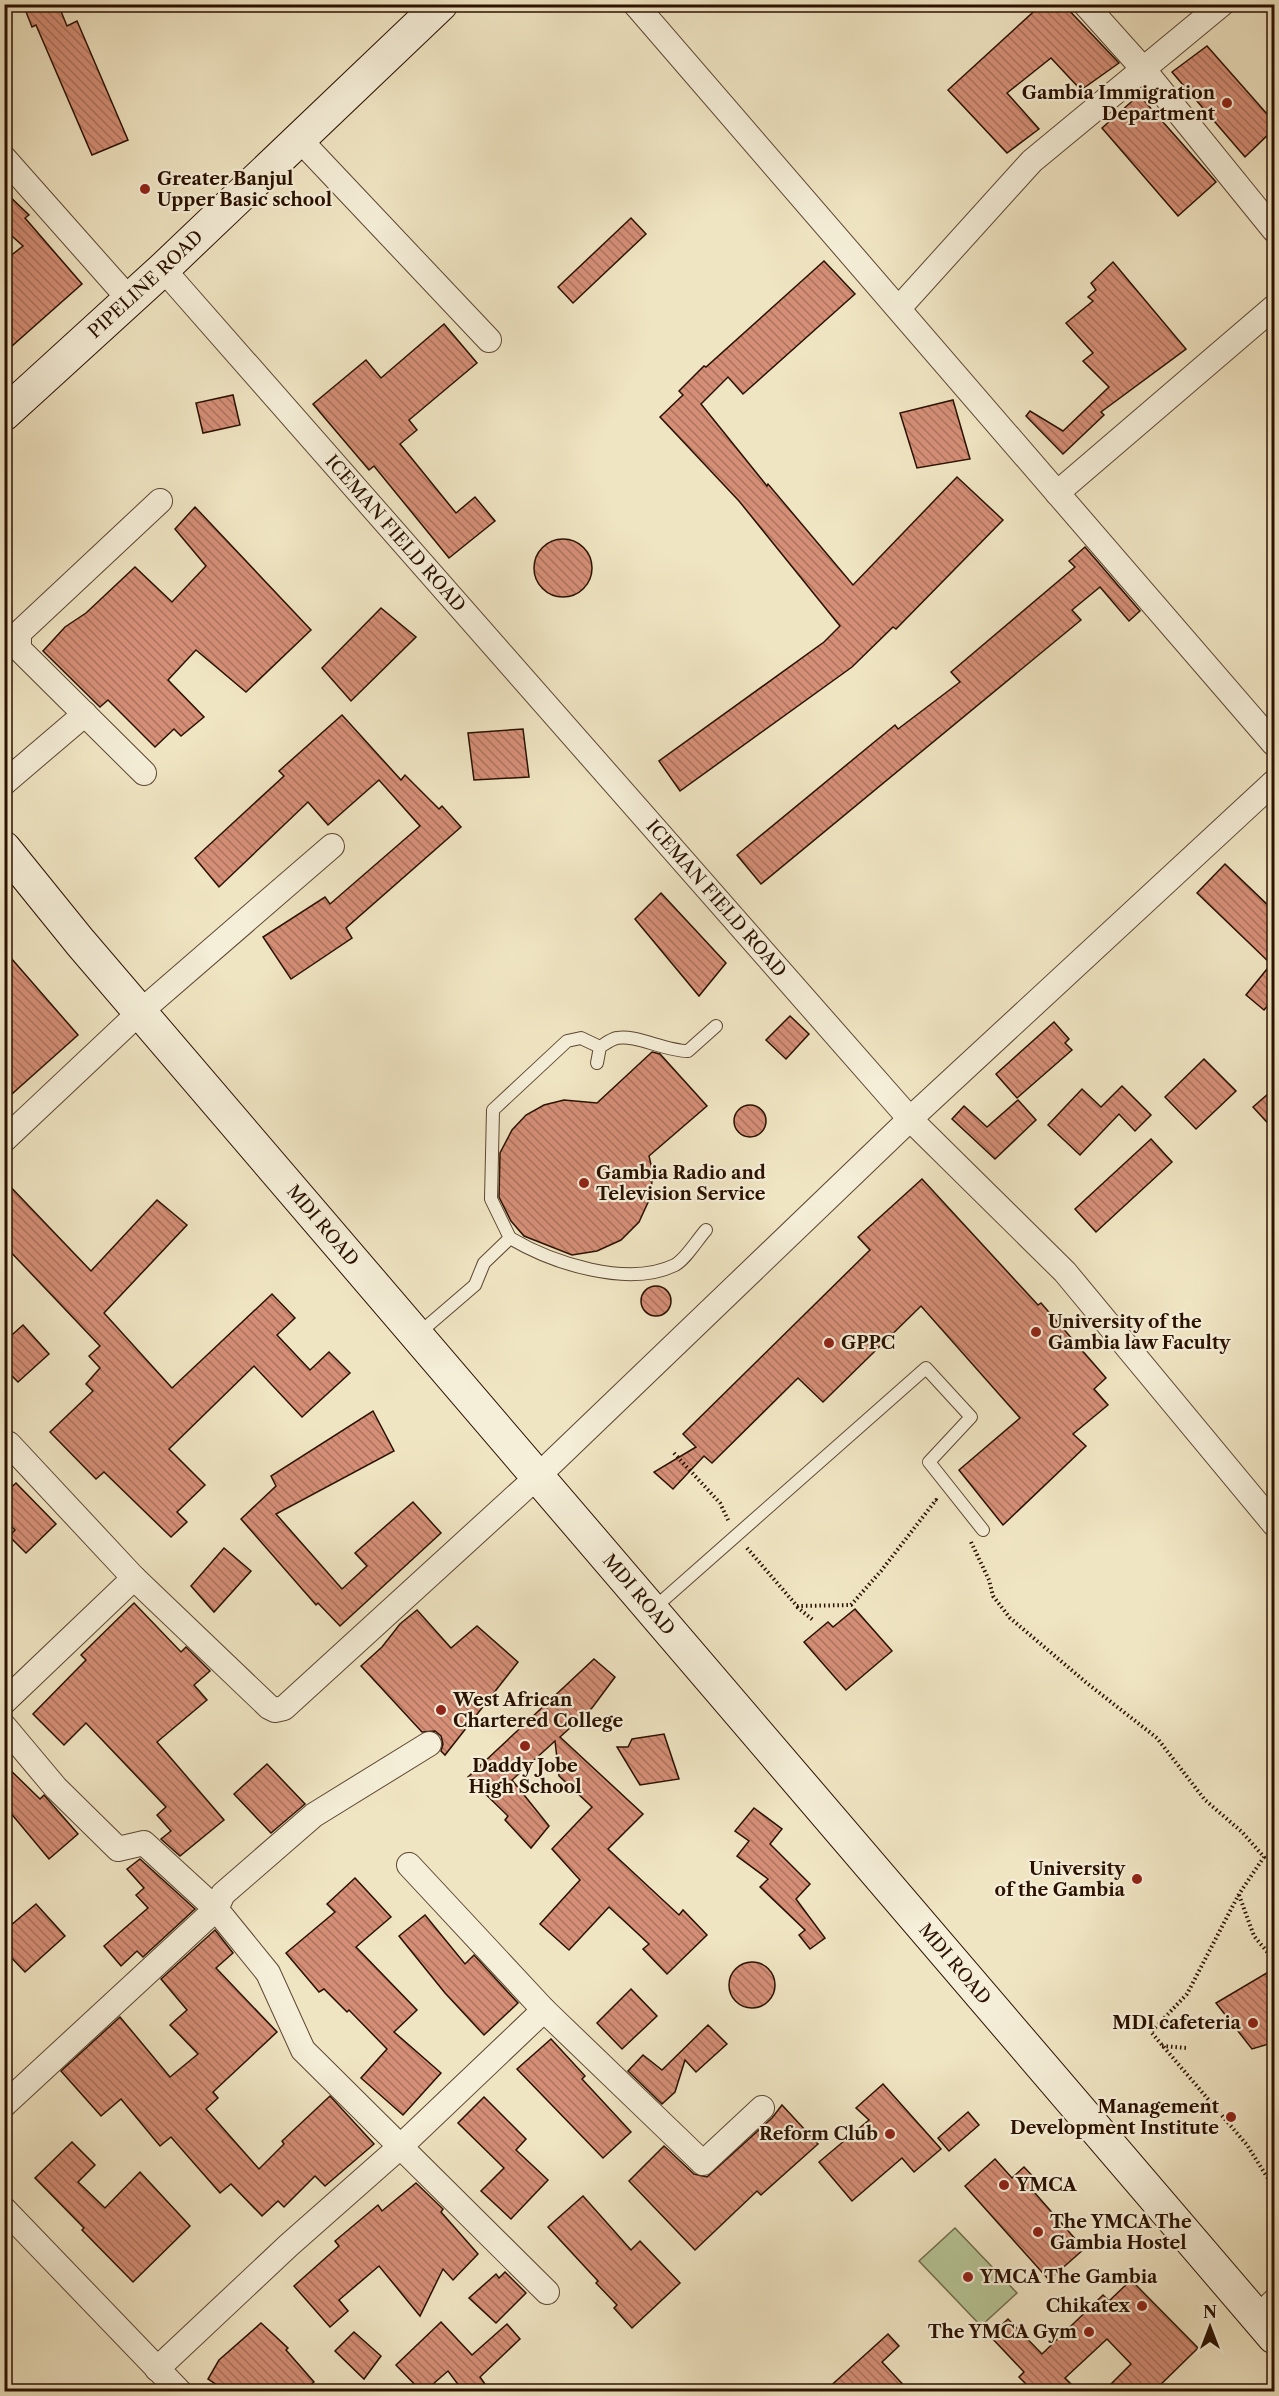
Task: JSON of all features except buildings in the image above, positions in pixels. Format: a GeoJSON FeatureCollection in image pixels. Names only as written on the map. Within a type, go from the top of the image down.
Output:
{"type":"FeatureCollection","features":[{"type":"Feature","properties":{"kind":"street","name":"PIPELINE ROAD"},"geometry":{"type":"LineString","coordinates":[[4,414],[130,300],[441,4]]}},
{"type":"Feature","properties":{"kind":"street"},"geometry":{"type":"LineString","coordinates":[[635,4],[1274,743]]}},
{"type":"Feature","properties":{"kind":"street"},"geometry":{"type":"LineString","coordinates":[[1085,4],[1145,70],[1275,230]]}},
{"type":"Feature","properties":{"kind":"street"},"geometry":{"type":"LineString","coordinates":[[899,308],[1032,161],[1145,70],[1222,4]]}},
{"type":"Feature","properties":{"kind":"street"},"geometry":{"type":"LineString","coordinates":[[300,140],[489,340]]}},
{"type":"Feature","properties":{"kind":"street"},"geometry":{"type":"LineString","coordinates":[[4,158],[130,300]]}},
{"type":"Feature","properties":{"kind":"street","name":"ICEMAN FIELD ROAD"},"geometry":{"type":"LineString","coordinates":[[163,269],[910,1119],[1065,1272],[1275,1524]]}},
{"type":"Feature","properties":{"kind":"street"},"geometry":{"type":"LineString","coordinates":[[1058,493],[1275,307]]}},
{"type":"Feature","properties":{"kind":"street"},"geometry":{"type":"LineString","coordinates":[[144,772],[19,648],[19,633],[160,501]]}},
{"type":"Feature","properties":{"kind":"street"},"geometry":{"type":"LineString","coordinates":[[4,783],[85,714]]}},
{"type":"Feature","properties":{"kind":"street"},"geometry":{"type":"LineString","coordinates":[[9,1444],[134,1578],[269,1707],[275,1710],[284,1708],[538,1476],[910,1119],[1275,782]]}},
{"type":"Feature","properties":{"kind":"street"},"geometry":{"type":"LineString","coordinates":[[4,1140],[140,1012],[332,846]]}},
{"type":"Feature","properties":{"kind":"street","name":"MDI ROAD"},"geometry":{"type":"LineString","coordinates":[[4,848],[140,1012],[652,1610],[1264,2303],[1275,2337]]}},
{"type":"Feature","properties":{"kind":"street"},"geometry":{"type":"LineString","coordinates":[[4,1702],[134,1578]]}},
{"type":"Feature","properties":{"kind":"street"},"geometry":{"type":"LineString","coordinates":[[4,1726],[56,1788],[118,1850],[144,1843],[216,1909],[268,1974],[303,2050],[547,2292]]}},
{"type":"Feature","properties":{"kind":"street"},"geometry":{"type":"LineString","coordinates":[[4,2105],[216,1909],[223,1894],[314,1815],[429,1744]]}},
{"type":"Feature","properties":{"kind":"street"},"geometry":{"type":"LineString","coordinates":[[409,1865],[544,2010],[703,2163],[762,2108]]}},
{"type":"Feature","properties":{"kind":"street"},"geometry":{"type":"LineString","coordinates":[[157,2369],[289,2245],[400,2147],[544,2010]]}},
{"type":"Feature","properties":{"kind":"street"},"geometry":{"type":"LineString","coordinates":[[4,2209],[180,2391]]}},
{"type":"Feature","properties":{"kind":"lane"},"geometry":{"type":"LineString","coordinates":[[600,1047],[616,1038],[639,1040],[671,1051],[688,1051],[716,1026]]}},
{"type":"Feature","properties":{"kind":"lane"},"geometry":{"type":"LineString","coordinates":[[600,1047],[581,1038],[567,1041],[493,1110],[491,1199],[510,1238],[548,1257],[579,1266],[634,1275],[676,1264],[706,1230]]}},
{"type":"Feature","properties":{"kind":"lane"},"geometry":{"type":"LineString","coordinates":[[597,1064],[600,1047]]}},
{"type":"Feature","properties":{"kind":"lane"},"geometry":{"type":"LineString","coordinates":[[417,1335],[475,1285],[484,1263],[510,1238]]}},
{"type":"Feature","properties":{"kind":"lane"},"geometry":{"type":"LineString","coordinates":[[652,1610],[926,1368],[971,1417],[929,1462],[983,1530]]}},
{"type":"Feature","properties":{"kind":"path"},"geometry":{"type":"LineString","coordinates":[[674,1453],[720,1503],[735,1535],[797,1606],[813,1620]]}},
{"type":"Feature","properties":{"kind":"path"},"geometry":{"type":"LineString","coordinates":[[797,1606],[851,1605],[881,1572],[936,1500],[943,1508]]}},
{"type":"Feature","properties":{"kind":"path"},"geometry":{"type":"LineString","coordinates":[[970,1540],[989,1580],[993,1596],[1010,1618],[1088,1684],[1157,1738],[1205,1800],[1242,1832],[1264,1857],[1239,1894],[1187,1994],[1151,2032],[1247,2145],[1275,2188]]}},
{"type":"Feature","properties":{"kind":"path"},"geometry":{"type":"LineString","coordinates":[[1239,1894],[1254,1936],[1275,1960]]}},
{"type":"Feature","properties":{"kind":"path"},"geometry":{"type":"LineString","coordinates":[[1161,2046],[1187,2049]]}},
{"type":"Feature","properties":{"kind":"green space","name":"YMCA The Gambia"},"geometry":{"type":"Polygon","coordinates":[[[955,2228],[1017,2293],[981,2326],[919,2261],[955,2228]]]}},
{"type":"Feature","properties":{"kind":"place","name":"Gambia Immigration Department"},"geometry":{"type":"Point","coordinates":[1227,103]}},
{"type":"Feature","properties":{"kind":"place","name":"Greater Banjul Upper Basic school"},"geometry":{"type":"Point","coordinates":[145,189]}},
{"type":"Feature","properties":{"kind":"place","name":"Gambia Radio and Television Service"},"geometry":{"type":"Point","coordinates":[584,1183]}},
{"type":"Feature","properties":{"kind":"place","name":"University of the Gambia law Faculty"},"geometry":{"type":"Point","coordinates":[1036,1332]}},
{"type":"Feature","properties":{"kind":"place","name":"GPPC"},"geometry":{"type":"Point","coordinates":[829,1343]}},
{"type":"Feature","properties":{"kind":"place","name":"West African Chartered College"},"geometry":{"type":"Point","coordinates":[441,1710]}},
{"type":"Feature","properties":{"kind":"place","name":"Daddy Jobe High School"},"geometry":{"type":"Point","coordinates":[525,1746]}},
{"type":"Feature","properties":{"kind":"place","name":"University of the Gambia"},"geometry":{"type":"Point","coordinates":[1137,1879]}},
{"type":"Feature","properties":{"kind":"place","name":"MDI cafeteria"},"geometry":{"type":"Point","coordinates":[1253,2023]}},
{"type":"Feature","properties":{"kind":"place","name":"Management Development Institute"},"geometry":{"type":"Point","coordinates":[1231,2117]}},
{"type":"Feature","properties":{"kind":"place","name":"Reform Club"},"geometry":{"type":"Point","coordinates":[890,2134]}},
{"type":"Feature","properties":{"kind":"place","name":"YMCA"},"geometry":{"type":"Point","coordinates":[1004,2185]}},
{"type":"Feature","properties":{"kind":"place","name":"The YMCA The Gambia Hostel"},"geometry":{"type":"Point","coordinates":[1038,2232]}},
{"type":"Feature","properties":{"kind":"place","name":"YMCA The Gambia"},"geometry":{"type":"Point","coordinates":[968,2277]}},
{"type":"Feature","properties":{"kind":"place","name":"Chikatex"},"geometry":{"type":"Point","coordinates":[1142,2306]}},
{"type":"Feature","properties":{"kind":"place","name":"The YMCA Gym"},"geometry":{"type":"Point","coordinates":[1089,2332]}}]}
